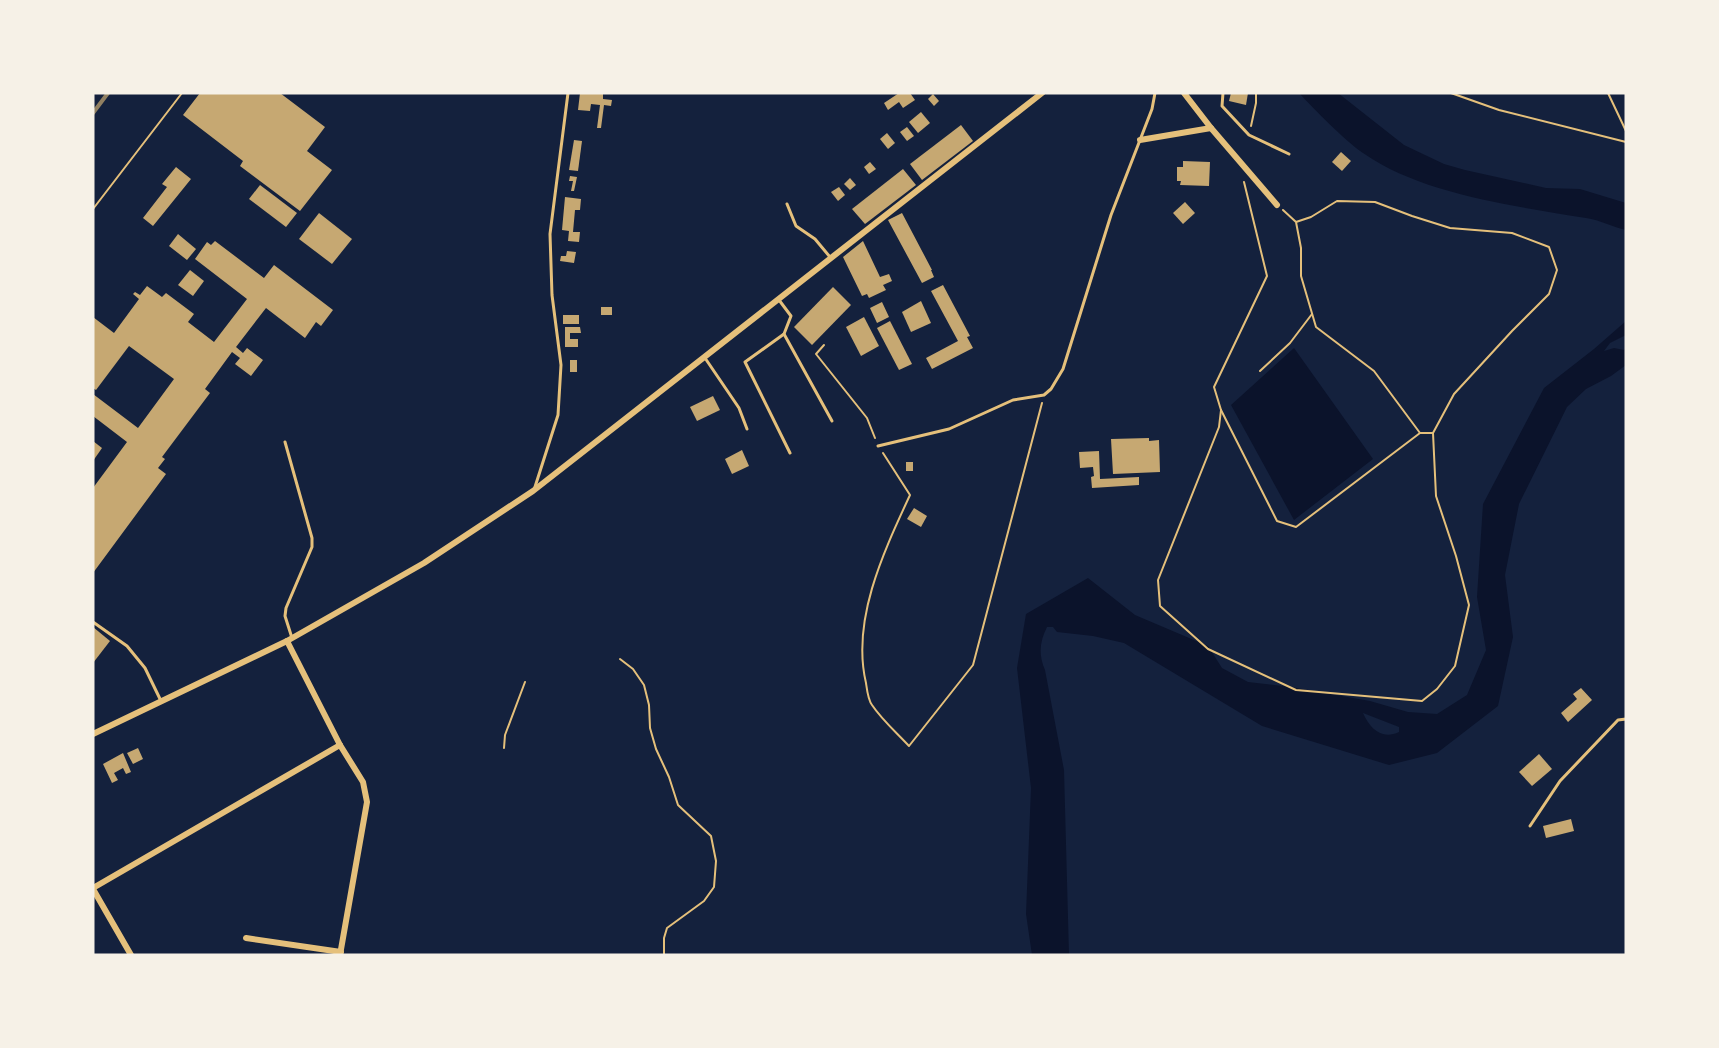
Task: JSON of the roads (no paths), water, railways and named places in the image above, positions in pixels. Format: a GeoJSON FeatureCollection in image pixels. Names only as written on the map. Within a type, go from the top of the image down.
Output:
{"type":"FeatureCollection","features":[{"type":"Feature","properties":{"kind":"street"},"geometry":{"type":"LineString","coordinates":[[93,734],[290,639],[424,563],[533,491],[1042,93]]}},
{"type":"Feature","properties":{"kind":"street"},"geometry":{"type":"LineString","coordinates":[[1184,93],[1277,205]]}},
{"type":"Feature","properties":{"kind":"street"},"geometry":{"type":"LineString","coordinates":[[1140,140],[1211,128]]}},
{"type":"Feature","properties":{"kind":"street"},"geometry":{"type":"LineString","coordinates":[[246,938],[341,953],[367,802],[363,782],[340,745],[290,639]]}},
{"type":"Feature","properties":{"kind":"street"},"geometry":{"type":"LineString","coordinates":[[131,955],[93,889],[340,745]]}},
{"type":"Feature","properties":{"kind":"lane"},"geometry":{"type":"LineString","coordinates":[[533,491],[558,415],[561,365],[552,295],[550,234],[568,93]]}},
{"type":"Feature","properties":{"kind":"lane"},"geometry":{"type":"LineString","coordinates":[[878,446],[949,429],[1014,400],[1044,394],[1051,389],[1063,369],[1111,215],[1152,109],[1155,93]]}},
{"type":"Feature","properties":{"kind":"lane"},"geometry":{"type":"LineString","coordinates":[[1222,93],[1222,106],[1249,135],[1289,154]]}},
{"type":"Feature","properties":{"kind":"lane"},"geometry":{"type":"LineString","coordinates":[[787,204],[796,226],[815,239],[831,258]]}},
{"type":"Feature","properties":{"kind":"lane"},"geometry":{"type":"LineString","coordinates":[[779,300],[790,316],[784,334],[745,362],[790,453]]}},
{"type":"Feature","properties":{"kind":"lane"},"geometry":{"type":"LineString","coordinates":[[784,334],[832,420]]}},
{"type":"Feature","properties":{"kind":"lane"},"geometry":{"type":"LineString","coordinates":[[705,358],[739,408],[747,429]]}},
{"type":"Feature","properties":{"kind":"lane"},"geometry":{"type":"LineString","coordinates":[[285,442],[312,538],[312,547],[286,608],[285,616],[290,639]]}},
{"type":"Feature","properties":{"kind":"lane"},"geometry":{"type":"LineString","coordinates":[[93,622],[127,646],[145,668],[161,701]]}},
{"type":"Feature","properties":{"kind":"lane"},"geometry":{"type":"LineString","coordinates":[[1530,826],[1560,781],[1618,720],[1626,719]]}},
{"type":"Feature","properties":{"kind":"water"},"geometry":{"type":"Polygon","coordinates":[[[1299,93],[1338,93],[1404,145],[1444,164],[1546,188],[1580,189],[1626,203],[1626,230],[1591,219],[1471,197],[1413,179],[1387,167],[1355,147],[1299,93]]]}},
{"type":"Feature","properties":{"kind":"water"},"geometry":{"type":"Polygon","coordinates":[[[1626,321],[1626,335],[1610,343],[1604,351],[1626,348],[1626,365],[1586,389],[1567,407],[1519,504],[1505,575],[1513,637],[1498,706],[1437,753],[1389,765],[1262,726],[1124,643],[1093,636],[1057,632],[1053,627],[1047,627],[1041,643],[1041,653],[1064,770],[1069,955],[1032,955],[1026,914],[1031,788],[1017,668],[1026,614],[1088,578],[1135,615],[1208,646],[1222,668],[1248,682],[1370,701],[1408,712],[1437,714],[1467,695],[1486,650],[1477,597],[1483,504],[1544,388],[1626,321]],[[1363,713],[1369,724],[1382,734],[1399,732],[1399,727],[1363,713]]]}},
{"type":"Feature","properties":{"kind":"water"},"geometry":{"type":"Polygon","coordinates":[[[1294,348],[1373,459],[1294,520],[1231,405],[1294,348]]]}},
{"type":"Feature","properties":{"kind":"railway"},"geometry":{"type":"LineString","coordinates":[[93,113],[108,93]]}}]}
